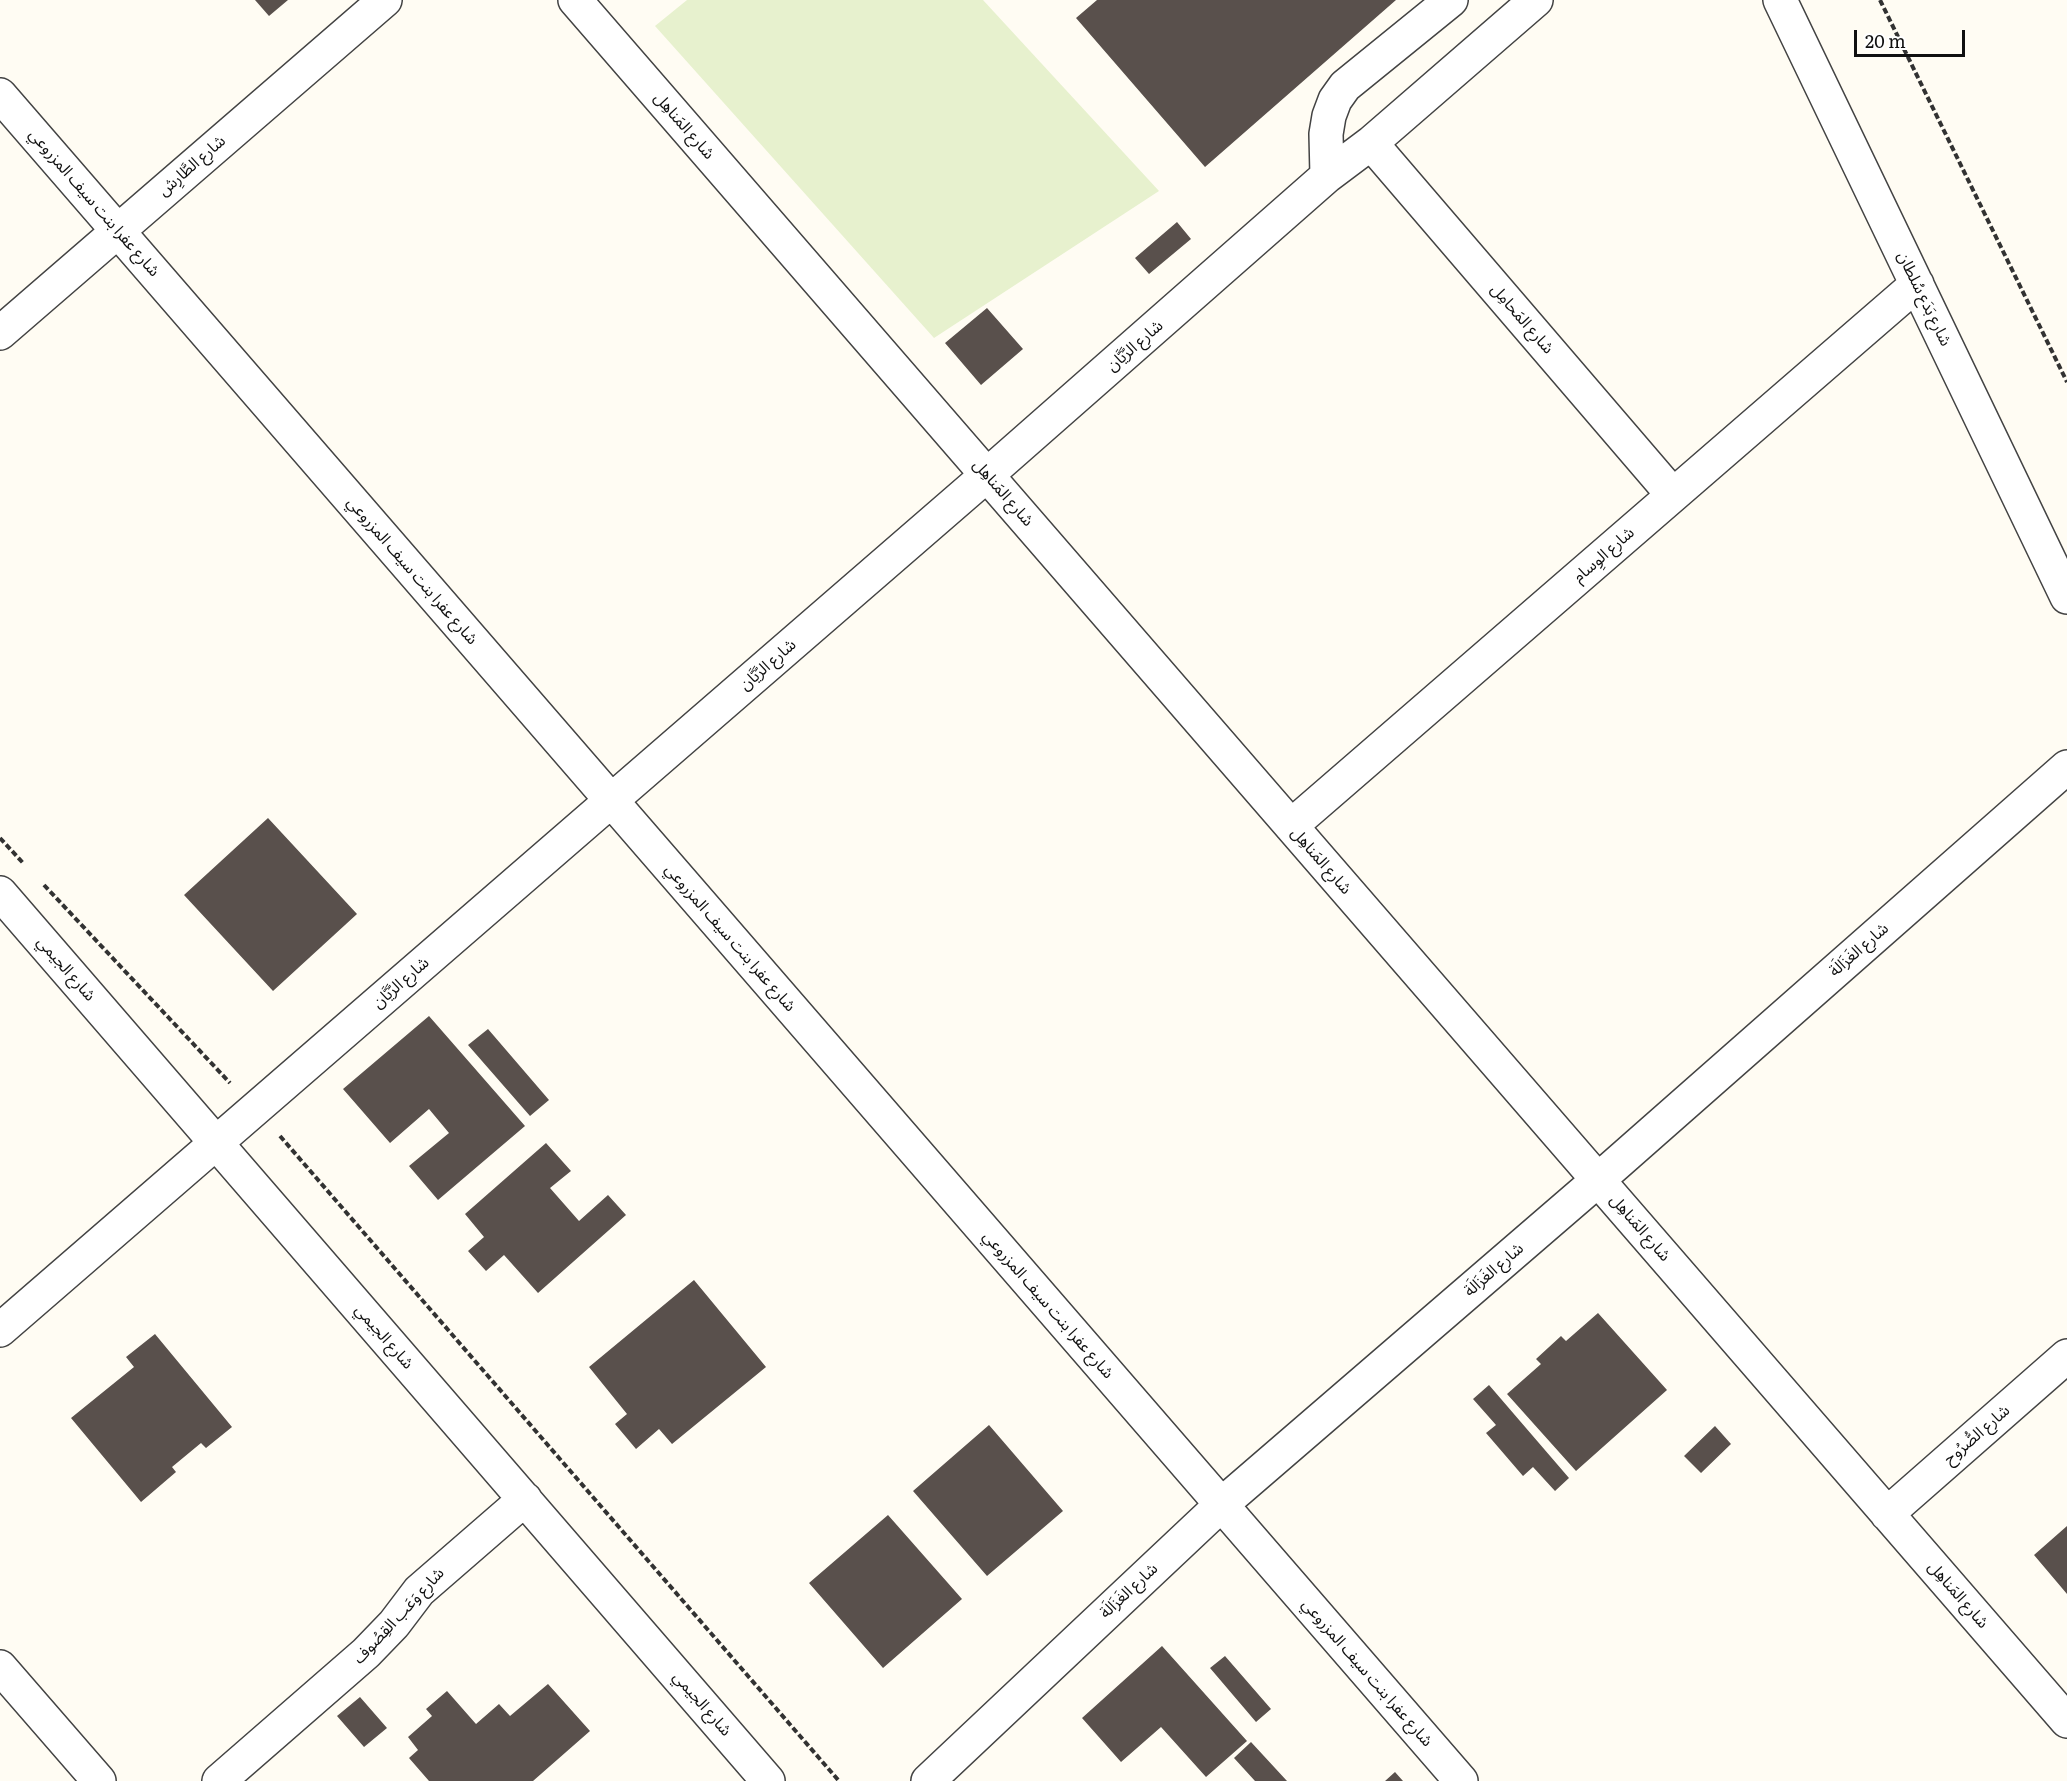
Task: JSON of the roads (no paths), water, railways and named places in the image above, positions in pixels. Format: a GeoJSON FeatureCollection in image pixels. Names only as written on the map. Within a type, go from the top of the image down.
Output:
{"type":"FeatureCollection","features":[{"type":"Feature","properties":{"kind":"street","name":"شارع الطَّارِش"},"geometry":{"type":"LineString","coordinates":[[0,333],[385,0]]}},
{"type":"Feature","properties":{"kind":"street","name":"شارع المَناهِل"},"geometry":{"type":"LineString","coordinates":[[575,0],[2067,1721]]}},
{"type":"Feature","properties":{"kind":"street"},"geometry":{"type":"LineString","coordinates":[[1327,176],[1326,134],[1335,100],[1345,86],[1451,0]]}},
{"type":"Feature","properties":{"kind":"street","name":"شارع الرَّيَّان"},"geometry":{"type":"LineString","coordinates":[[0,1330],[987,476],[1327,176],[1371,143],[1536,0]]}},
{"type":"Feature","properties":{"kind":"street","name":"شارع بَدَع سُلطان"},"geometry":{"type":"LineString","coordinates":[[1780,0],[2067,597]]}},
{"type":"Feature","properties":{"kind":"street","name":"شارع عفرا بنت سيف المزروعي"},"geometry":{"type":"LineString","coordinates":[[0,95],[1461,1781]]}},
{"type":"Feature","properties":{"kind":"street","name":"شارع المَحامِل"},"geometry":{"type":"LineString","coordinates":[[1371,143],[1673,495]]}},
{"type":"Feature","properties":{"kind":"street","name":"شارع الوِسام"},"geometry":{"type":"LineString","coordinates":[[1291,826],[1917,284]]}},
{"type":"Feature","properties":{"kind":"street","name":"شارع الغَزَالَة"},"geometry":{"type":"LineString","coordinates":[[928,1781],[1221,1505],[1598,1180],[2067,767]]}},
{"type":"Feature","properties":{"kind":"street","name":"شارع الجيمي"},"geometry":{"type":"LineString","coordinates":[[0,893],[768,1781]]}},
{"type":"Feature","properties":{"kind":"street","name":"شارع الصُّرُوح"},"geometry":{"type":"LineString","coordinates":[[1887,1514],[2067,1356]]}},
{"type":"Feature","properties":{"kind":"street","name":"شارع وَعَب القِصُوف"},"geometry":{"type":"LineString","coordinates":[[219,1781],[366,1653],[394,1624],[419,1591],[525,1499]]}},
{"type":"Feature","properties":{"kind":"street"},"geometry":{"type":"LineString","coordinates":[[0,1667],[99,1781]]}}]}
